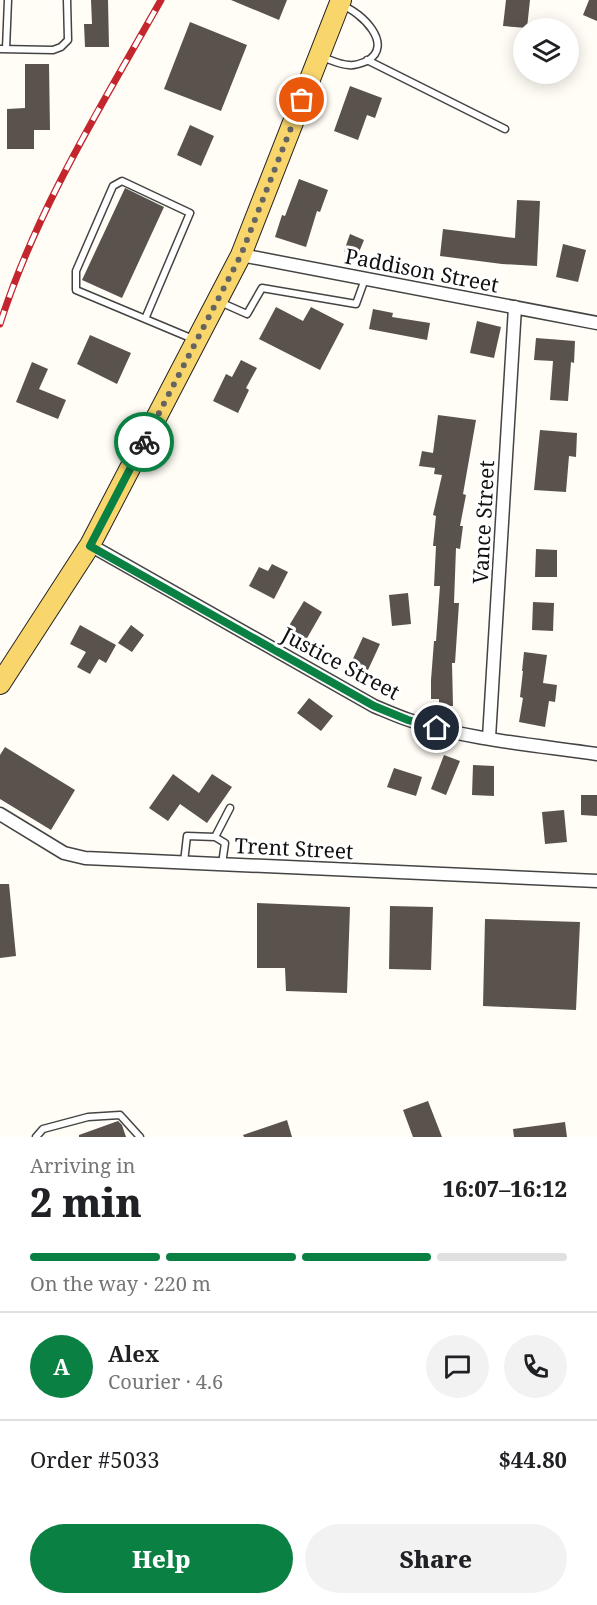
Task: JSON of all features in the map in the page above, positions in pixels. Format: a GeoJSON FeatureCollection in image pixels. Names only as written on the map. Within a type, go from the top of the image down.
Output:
{"type":"FeatureCollection","features":[{"type":"Feature","properties":{"kind":"main road"},"geometry":{"type":"LineString","coordinates":[[0,684],[90,546],[241,255],[340,2]]}},
{"type":"Feature","properties":{"kind":"street","name":"Paddison Street"},"geometry":{"type":"LineString","coordinates":[[241,255],[597,322]]}},
{"type":"Feature","properties":{"kind":"street","name":"Vance Street"},"geometry":{"type":"LineString","coordinates":[[489,738],[515,307]]}},
{"type":"Feature","properties":{"kind":"street","name":"Justice Street"},"geometry":{"type":"LineString","coordinates":[[90,546],[374,706],[408,720],[489,738],[597,754]]}},
{"type":"Feature","properties":{"kind":"street","name":"Trent Street"},"geometry":{"type":"LineString","coordinates":[[0,814],[64,854],[85,858],[597,881]]}},
{"type":"Feature","properties":{"kind":"lane"},"geometry":{"type":"LineString","coordinates":[[8,0],[3,49],[53,50],[65,45],[68,40],[67,0]]}},
{"type":"Feature","properties":{"kind":"lane"},"geometry":{"type":"LineString","coordinates":[[319,56],[350,66],[368,60],[378,47],[368,24],[340,2]]}},
{"type":"Feature","properties":{"kind":"lane"},"geometry":{"type":"LineString","coordinates":[[368,60],[505,129]]}},
{"type":"Feature","properties":{"kind":"lane"},"geometry":{"type":"LineString","coordinates":[[145,319],[190,213],[122,181],[113,186],[76,271],[76,290],[145,319],[196,340]]}},
{"type":"Feature","properties":{"kind":"lane"},"geometry":{"type":"LineString","coordinates":[[217,300],[247,314],[262,288],[356,304],[365,279]]}},
{"type":"Feature","properties":{"kind":"lane"},"geometry":{"type":"LineString","coordinates":[[215,837],[230,808]]}},
{"type":"Feature","properties":{"kind":"lane"},"geometry":{"type":"LineString","coordinates":[[184,862],[187,836],[215,837],[225,843],[222,864]]}},
{"type":"Feature","properties":{"kind":"lane"},"geometry":{"type":"LineString","coordinates":[[36,1137],[43,1129],[88,1117],[120,1115],[141,1137]]}},
{"type":"Feature","properties":{"kind":"building"},"geometry":{"type":"Polygon","coordinates":[[[91,0],[108,0],[109,47],[85,47],[84,24],[92,24],[91,0]]]}},
{"type":"Feature","properties":{"kind":"building"},"geometry":{"type":"Polygon","coordinates":[[[231,0],[287,0],[279,20],[231,0]]]}},
{"type":"Feature","properties":{"kind":"building"},"geometry":{"type":"Polygon","coordinates":[[[506,0],[530,0],[528,18],[513,18],[513,27],[503,26],[506,0]]]}},
{"type":"Feature","properties":{"kind":"building"},"geometry":{"type":"Polygon","coordinates":[[[589,0],[597,0],[597,21],[583,15],[589,0]]]}},
{"type":"Feature","properties":{"kind":"building"},"geometry":{"type":"Polygon","coordinates":[[[190,22],[247,45],[221,111],[164,89],[190,22]]]}},
{"type":"Feature","properties":{"kind":"building"},"geometry":{"type":"Polygon","coordinates":[[[25,64],[49,64],[50,130],[34,130],[34,149],[7,149],[7,109],[25,108],[25,64]]]}},
{"type":"Feature","properties":{"kind":"building"},"geometry":{"type":"Polygon","coordinates":[[[350,86],[382,98],[375,118],[367,115],[358,140],[334,131],[350,86]]]}},
{"type":"Feature","properties":{"kind":"building"},"geometry":{"type":"Polygon","coordinates":[[[190,125],[214,136],[201,166],[177,155],[190,125]]]}},
{"type":"Feature","properties":{"kind":"building"},"geometry":{"type":"Polygon","coordinates":[[[299,179],[328,190],[320,212],[317,211],[306,247],[275,237],[282,215],[285,216],[299,179]]]}},
{"type":"Feature","properties":{"kind":"building"},"geometry":{"type":"Polygon","coordinates":[[[125,188],[164,207],[122,298],[82,280],[125,188]]]}},
{"type":"Feature","properties":{"kind":"building"},"geometry":{"type":"Polygon","coordinates":[[[517,200],[540,201],[537,266],[440,256],[443,229],[515,238],[517,200]]]}},
{"type":"Feature","properties":{"kind":"building"},"geometry":{"type":"Polygon","coordinates":[[[350,234],[364,240],[357,257],[344,251],[350,234]]]}},
{"type":"Feature","properties":{"kind":"building"},"geometry":{"type":"Polygon","coordinates":[[[563,244],[586,250],[578,282],[556,277],[563,244]]]}},
{"type":"Feature","properties":{"kind":"building"},"geometry":{"type":"Polygon","coordinates":[[[276,307],[303,321],[311,307],[344,324],[320,370],[259,339],[276,307]]]}},
{"type":"Feature","properties":{"kind":"building"},"geometry":{"type":"Polygon","coordinates":[[[373,309],[393,313],[392,317],[430,323],[427,340],[369,329],[373,309]]]}},
{"type":"Feature","properties":{"kind":"building"},"geometry":{"type":"Polygon","coordinates":[[[477,321],[501,327],[494,358],[470,353],[477,321]]]}},
{"type":"Feature","properties":{"kind":"building"},"geometry":{"type":"Polygon","coordinates":[[[90,335],[131,353],[117,384],[77,364],[90,335]]]}},
{"type":"Feature","properties":{"kind":"building"},"geometry":{"type":"Polygon","coordinates":[[[536,338],[575,341],[568,401],[550,400],[553,361],[534,360],[536,338]]]}},
{"type":"Feature","properties":{"kind":"building"},"geometry":{"type":"Polygon","coordinates":[[[241,360],[257,368],[246,388],[249,390],[238,413],[213,401],[226,374],[232,377],[241,360]]]}},
{"type":"Feature","properties":{"kind":"building"},"geometry":{"type":"Polygon","coordinates":[[[32,362],[48,369],[39,389],[66,400],[58,419],[16,402],[32,362]]]}},
{"type":"Feature","properties":{"kind":"building"},"geometry":{"type":"Polygon","coordinates":[[[438,415],[476,420],[463,494],[466,495],[460,526],[463,526],[460,549],[456,548],[454,603],[459,603],[455,663],[452,663],[453,706],[439,706],[439,699],[431,699],[440,586],[434,586],[436,546],[433,546],[436,516],[433,515],[442,475],[434,474],[435,468],[419,466],[422,451],[433,453],[438,415]]]}},
{"type":"Feature","properties":{"kind":"building"},"geometry":{"type":"Polygon","coordinates":[[[540,430],[577,433],[576,457],[569,456],[566,492],[534,490],[540,430]]]}},
{"type":"Feature","properties":{"kind":"building"},"geometry":{"type":"Polygon","coordinates":[[[536,549],[557,550],[557,577],[535,577],[536,549]]]}},
{"type":"Feature","properties":{"kind":"building"},"geometry":{"type":"Polygon","coordinates":[[[272,564],[288,572],[274,599],[249,586],[259,567],[268,571],[272,564]]]}},
{"type":"Feature","properties":{"kind":"building"},"geometry":{"type":"Polygon","coordinates":[[[408,593],[411,624],[392,626],[389,595],[408,593]]]}},
{"type":"Feature","properties":{"kind":"building"},"geometry":{"type":"Polygon","coordinates":[[[304,601],[322,612],[306,640],[287,629],[304,601]]]}},
{"type":"Feature","properties":{"kind":"building"},"geometry":{"type":"Polygon","coordinates":[[[533,602],[554,603],[553,631],[532,630],[533,602]]]}},
{"type":"Feature","properties":{"kind":"building"},"geometry":{"type":"Polygon","coordinates":[[[80,625],[116,645],[106,663],[99,659],[90,674],[77,667],[86,652],[70,644],[80,625]]]}},
{"type":"Feature","properties":{"kind":"building"},"geometry":{"type":"Polygon","coordinates":[[[131,625],[144,635],[132,652],[118,643],[131,625]]]}},
{"type":"Feature","properties":{"kind":"building"},"geometry":{"type":"Polygon","coordinates":[[[363,637],[380,644],[368,670],[351,663],[363,637]]]}},
{"type":"Feature","properties":{"kind":"building"},"geometry":{"type":"Polygon","coordinates":[[[524,652],[547,655],[543,683],[557,685],[555,702],[549,701],[545,727],[519,722],[523,698],[520,697],[524,652]]]}},
{"type":"Feature","properties":{"kind":"building"},"geometry":{"type":"Polygon","coordinates":[[[309,698],[333,716],[321,731],[297,713],[309,698]]]}},
{"type":"Feature","properties":{"kind":"building"},"geometry":{"type":"Polygon","coordinates":[[[5,747],[75,790],[51,830],[0,799],[0,755],[5,747]]]}},
{"type":"Feature","properties":{"kind":"building"},"geometry":{"type":"Polygon","coordinates":[[[444,755],[460,761],[446,795],[431,789],[444,755]]]}},
{"type":"Feature","properties":{"kind":"building"},"geometry":{"type":"Polygon","coordinates":[[[473,765],[494,766],[494,796],[472,795],[473,765]]]}},
{"type":"Feature","properties":{"kind":"building"},"geometry":{"type":"Polygon","coordinates":[[[394,768],[422,777],[416,796],[387,787],[394,768]]]}},
{"type":"Feature","properties":{"kind":"building"},"geometry":{"type":"Polygon","coordinates":[[[173,774],[199,793],[212,774],[232,787],[207,823],[180,804],[168,821],[149,808],[173,774]]]}},
{"type":"Feature","properties":{"kind":"building"},"geometry":{"type":"Polygon","coordinates":[[[581,795],[597,795],[597,816],[581,815],[581,795]]]}},
{"type":"Feature","properties":{"kind":"building"},"geometry":{"type":"Polygon","coordinates":[[[564,810],[567,842],[545,844],[542,812],[564,810]]]}},
{"type":"Feature","properties":{"kind":"building"},"geometry":{"type":"Polygon","coordinates":[[[0,884],[9,884],[16,956],[0,958],[0,884]]]}},
{"type":"Feature","properties":{"kind":"building"},"geometry":{"type":"Polygon","coordinates":[[[257,903],[350,907],[347,993],[286,991],[285,968],[257,968],[257,903]]]}},
{"type":"Feature","properties":{"kind":"building"},"geometry":{"type":"Polygon","coordinates":[[[390,906],[433,907],[431,970],[389,969],[390,906]]]}},
{"type":"Feature","properties":{"kind":"building"},"geometry":{"type":"Polygon","coordinates":[[[485,919],[580,922],[576,1010],[483,1006],[485,919]]]}},
{"type":"Feature","properties":{"kind":"building"},"geometry":{"type":"Polygon","coordinates":[[[428,1101],[442,1137],[413,1137],[403,1110],[428,1101]]]}},
{"type":"Feature","properties":{"kind":"building"},"geometry":{"type":"Polygon","coordinates":[[[287,1120],[292,1137],[244,1137],[243,1135],[287,1120]]]}},
{"type":"Feature","properties":{"kind":"building"},"geometry":{"type":"Polygon","coordinates":[[[118,1121],[126,1137],[79,1137],[79,1135],[118,1121]]]}},
{"type":"Feature","properties":{"kind":"building"},"geometry":{"type":"Polygon","coordinates":[[[565,1122],[567,1137],[514,1137],[513,1129],[565,1122]]]}},
{"type":"Feature","properties":{"kind":"railway"},"geometry":{"type":"LineString","coordinates":[[0,324],[32,239],[52,198],[161,0]]}},
{"type":"Feature","properties":{"kind":"way so far"},"geometry":{"type":"LineString","coordinates":[[144,442],[241,255],[302,100]]}},
{"type":"Feature","properties":{"kind":"route"},"geometry":{"type":"LineString","coordinates":[[144,442],[90,546],[374,706],[408,720],[437,728]]}}]}
